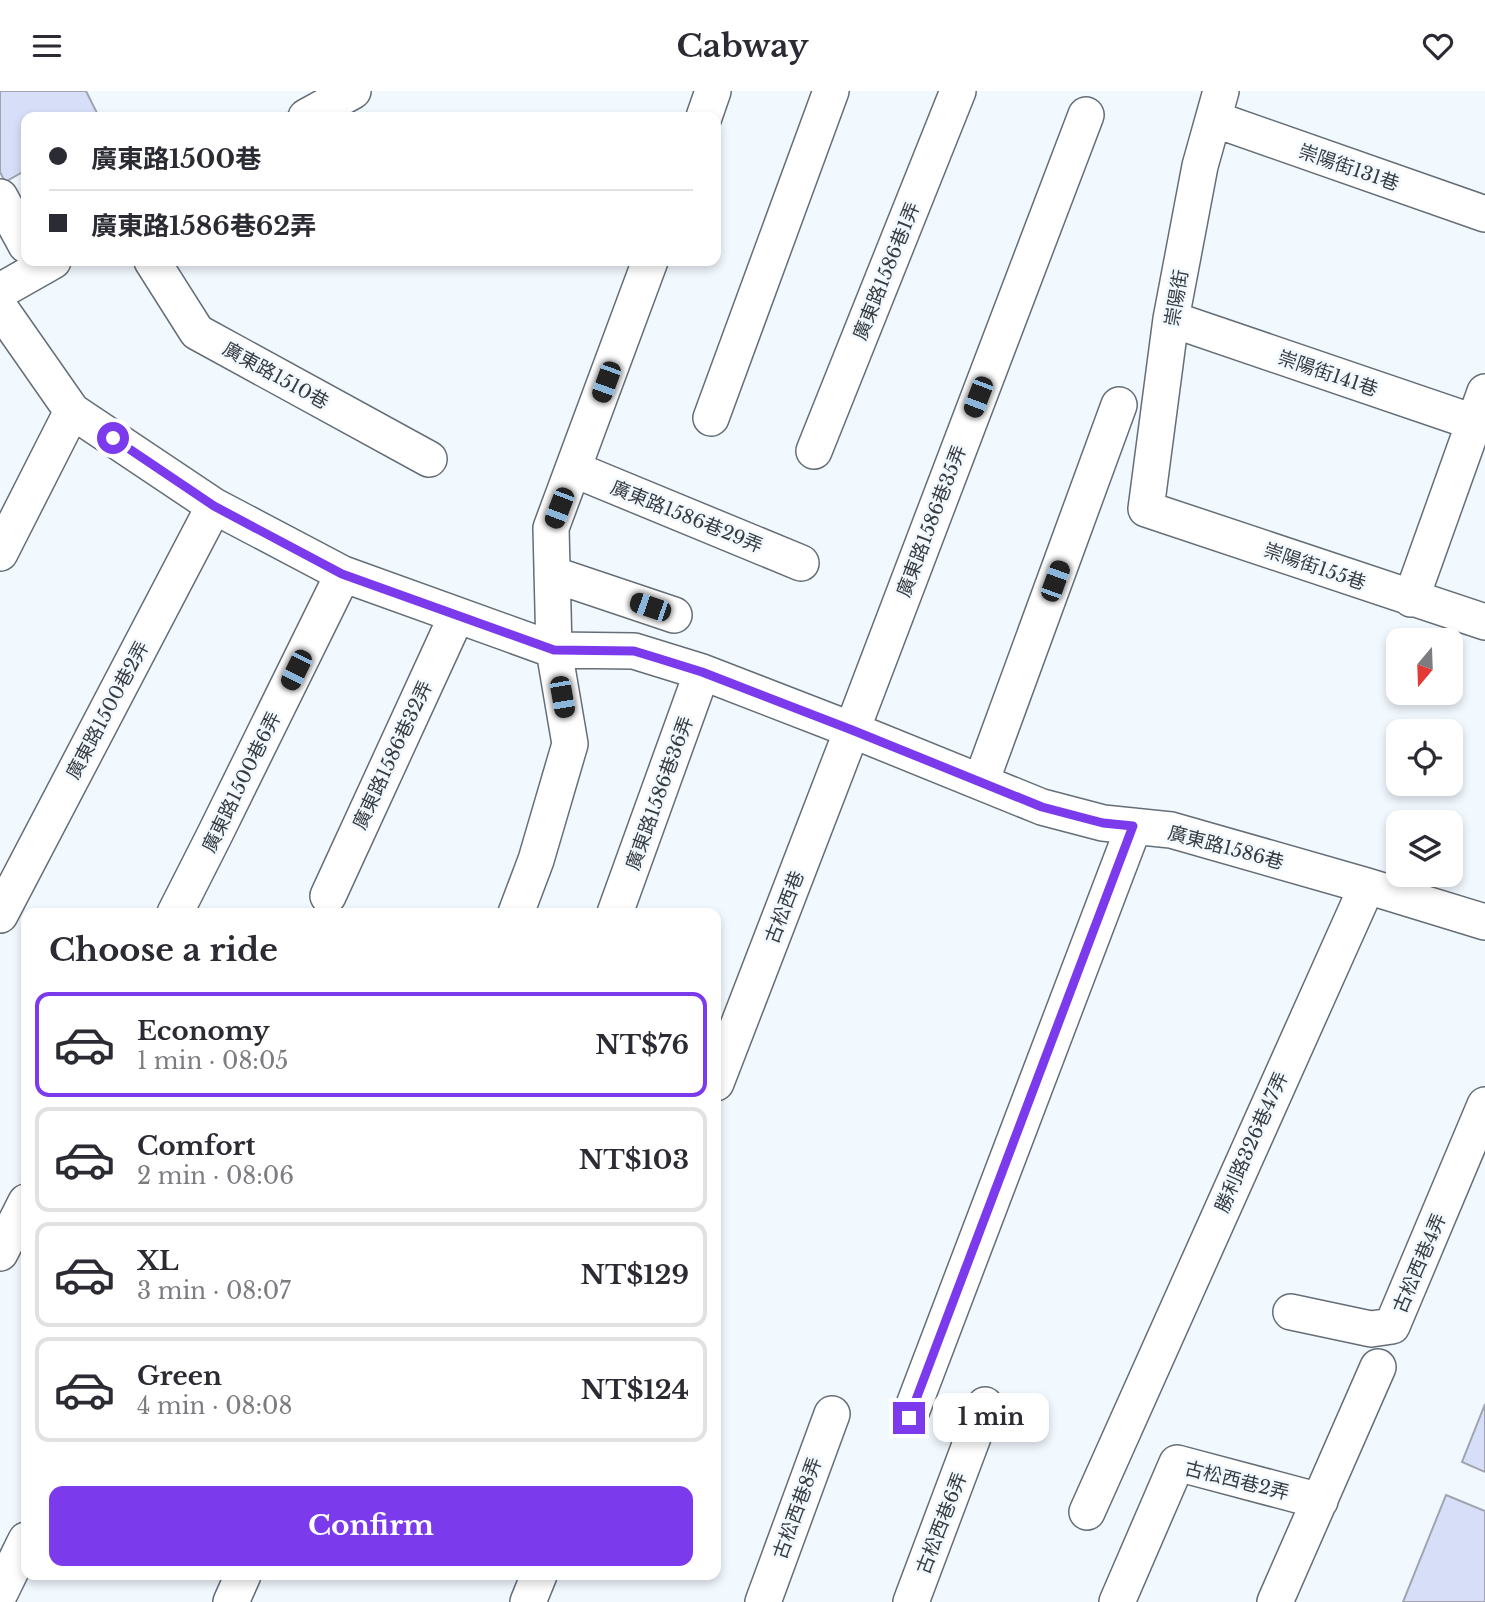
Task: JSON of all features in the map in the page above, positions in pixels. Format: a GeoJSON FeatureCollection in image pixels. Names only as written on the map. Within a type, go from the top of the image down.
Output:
{"type":"FeatureCollection","features":[{"type":"Feature","properties":{"kind":"street"},"geometry":{"type":"LineString","coordinates":[[315,112],[353,91]]}},
{"type":"Feature","properties":{"kind":"street"},"geometry":{"type":"LineString","coordinates":[[706,112],[713,91]]}},
{"type":"Feature","properties":{"kind":"street"},"geometry":{"type":"LineString","coordinates":[[712,418],[831,91]]}},
{"type":"Feature","properties":{"kind":"street","name":"廣東路1586巷1弄"},"geometry":{"type":"LineString","coordinates":[[814,451],[958,91]]}},
{"type":"Feature","properties":{"kind":"street","name":"崇陽街131巷"},"geometry":{"type":"LineString","coordinates":[[1217,105],[1485,214]]}},
{"type":"Feature","properties":{"kind":"street","name":"崇陽街"},"geometry":{"type":"LineString","coordinates":[[1146,509],[1171,319],[1200,166],[1217,105]]}},
{"type":"Feature","properties":{"kind":"street","name":"廣東路1586巷35弄"},"geometry":{"type":"LineString","coordinates":[[852,730],[1086,115]]}},
{"type":"Feature","properties":{"kind":"street"},"geometry":{"type":"LineString","coordinates":[[0,197],[21,231]]}},
{"type":"Feature","properties":{"kind":"street"},"geometry":{"type":"LineString","coordinates":[[0,291],[30,266]]}},
{"type":"Feature","properties":{"kind":"street","name":"廣東路1510巷"},"geometry":{"type":"LineString","coordinates":[[155,266],[197,332],[429,459]]}},
{"type":"Feature","properties":{"kind":"street"},"geometry":{"type":"LineString","coordinates":[[518,908],[536,860],[570,744],[554,650],[551,528],[648,266]]}},
{"type":"Feature","properties":{"kind":"street"},"geometry":{"type":"LineString","coordinates":[[0,308],[72,411],[0,553]]}},
{"type":"Feature","properties":{"kind":"street","name":"崇陽街141巷"},"geometry":{"type":"LineString","coordinates":[[1171,319],[1481,413]]}},
{"type":"Feature","properties":{"kind":"street"},"geometry":{"type":"LineString","coordinates":[[981,782],[1119,405]]}},
{"type":"Feature","properties":{"kind":"street","name":"廣東路1586巷"},"geometry":{"type":"LineString","coordinates":[[72,411],[214,506],[342,574],[554,650],[634,651],[702,672],[1042,807],[1103,823],[1171,830],[1367,885]]}},
{"type":"Feature","properties":{"kind":"street"},"geometry":{"type":"LineString","coordinates":[[1411,599],[1481,413]]}},
{"type":"Feature","properties":{"kind":"street","name":"廣東路1586巷29弄"},"geometry":{"type":"LineString","coordinates":[[573,469],[801,563]]}},
{"type":"Feature","properties":{"kind":"street","name":"廣東路1500巷2弄"},"geometry":{"type":"LineString","coordinates":[[0,915],[214,506]]}},
{"type":"Feature","properties":{"kind":"street","name":"崇陽街155巷"},"geometry":{"type":"LineString","coordinates":[[1146,509],[1485,622]]}},
{"type":"Feature","properties":{"kind":"street","name":"廣東路1500巷6弄"},"geometry":{"type":"LineString","coordinates":[[178,908],[342,574]]}},
{"type":"Feature","properties":{"kind":"street"},"geometry":{"type":"LineString","coordinates":[[552,574],[674,615]]}},
{"type":"Feature","properties":{"kind":"street","name":"廣東路1586巷32弄"},"geometry":{"type":"LineString","coordinates":[[328,896],[457,615]]}},
{"type":"Feature","properties":{"kind":"street","name":"廣東路1586巷36弄"},"geometry":{"type":"LineString","coordinates":[[617,908],[702,672]]}},
{"type":"Feature","properties":{"kind":"street","name":"古松西巷"},"geometry":{"type":"LineString","coordinates":[[721,1070],[852,730]]}},
{"type":"Feature","properties":{"kind":"street"},"geometry":{"type":"LineString","coordinates":[[909,1418],[1133,826]]}},
{"type":"Feature","properties":{"kind":"street"},"geometry":{"type":"LineString","coordinates":[[1367,885],[1485,922]]}},
{"type":"Feature","properties":{"kind":"street","name":"勝利路326巷47弄"},"geometry":{"type":"LineString","coordinates":[[1087,1512],[1367,885]]}},
{"type":"Feature","properties":{"kind":"street","name":"古松西巷4弄"},"geometry":{"type":"LineString","coordinates":[[1291,1312],[1371,1329],[1392,1326],[1485,1105]]}},
{"type":"Feature","properties":{"kind":"street"},"geometry":{"type":"LineString","coordinates":[[0,1253],[21,1212]]}},
{"type":"Feature","properties":{"kind":"street"},"geometry":{"type":"LineString","coordinates":[[1275,1602],[1378,1367]]}},
{"type":"Feature","properties":{"kind":"street","name":"古松西巷6弄"},"geometry":{"type":"LineString","coordinates":[[911,1602],[985,1405]]}},
{"type":"Feature","properties":{"kind":"street","name":"古松西巷8弄"},"geometry":{"type":"LineString","coordinates":[[763,1602],[832,1414]]}},
{"type":"Feature","properties":{"kind":"street","name":"古松西巷2弄"},"geometry":{"type":"LineString","coordinates":[[1117,1602],[1177,1463],[1320,1501]]}},
{"type":"Feature","properties":{"kind":"street"},"geometry":{"type":"LineString","coordinates":[[0,1593],[21,1550]]}},
{"type":"Feature","properties":{"kind":"street"},"geometry":{"type":"LineString","coordinates":[[231,1602],[241,1580]]}},
{"type":"Feature","properties":{"kind":"street"},"geometry":{"type":"LineString","coordinates":[[528,1602],[536,1580]]}},
{"type":"Feature","properties":{"kind":"building"},"geometry":{"type":"Polygon","coordinates":[[[0,91],[86,91],[96,112],[21,112],[21,173],[5,182],[0,172],[0,91]]]}},
{"type":"Feature","properties":{"kind":"building"},"geometry":{"type":"Polygon","coordinates":[[[1485,1404],[1485,1472],[1462,1462],[1485,1404]]]}},
{"type":"Feature","properties":{"kind":"building"},"geometry":{"type":"Polygon","coordinates":[[[1446,1495],[1485,1511],[1485,1602],[1403,1602],[1446,1495]]]}},
{"type":"Feature","properties":{"kind":"route"},"geometry":{"type":"LineString","coordinates":[[113,438],[214,506],[342,574],[554,650],[634,651],[702,672],[1042,807],[1103,823],[1133,826],[909,1418]]}}]}
